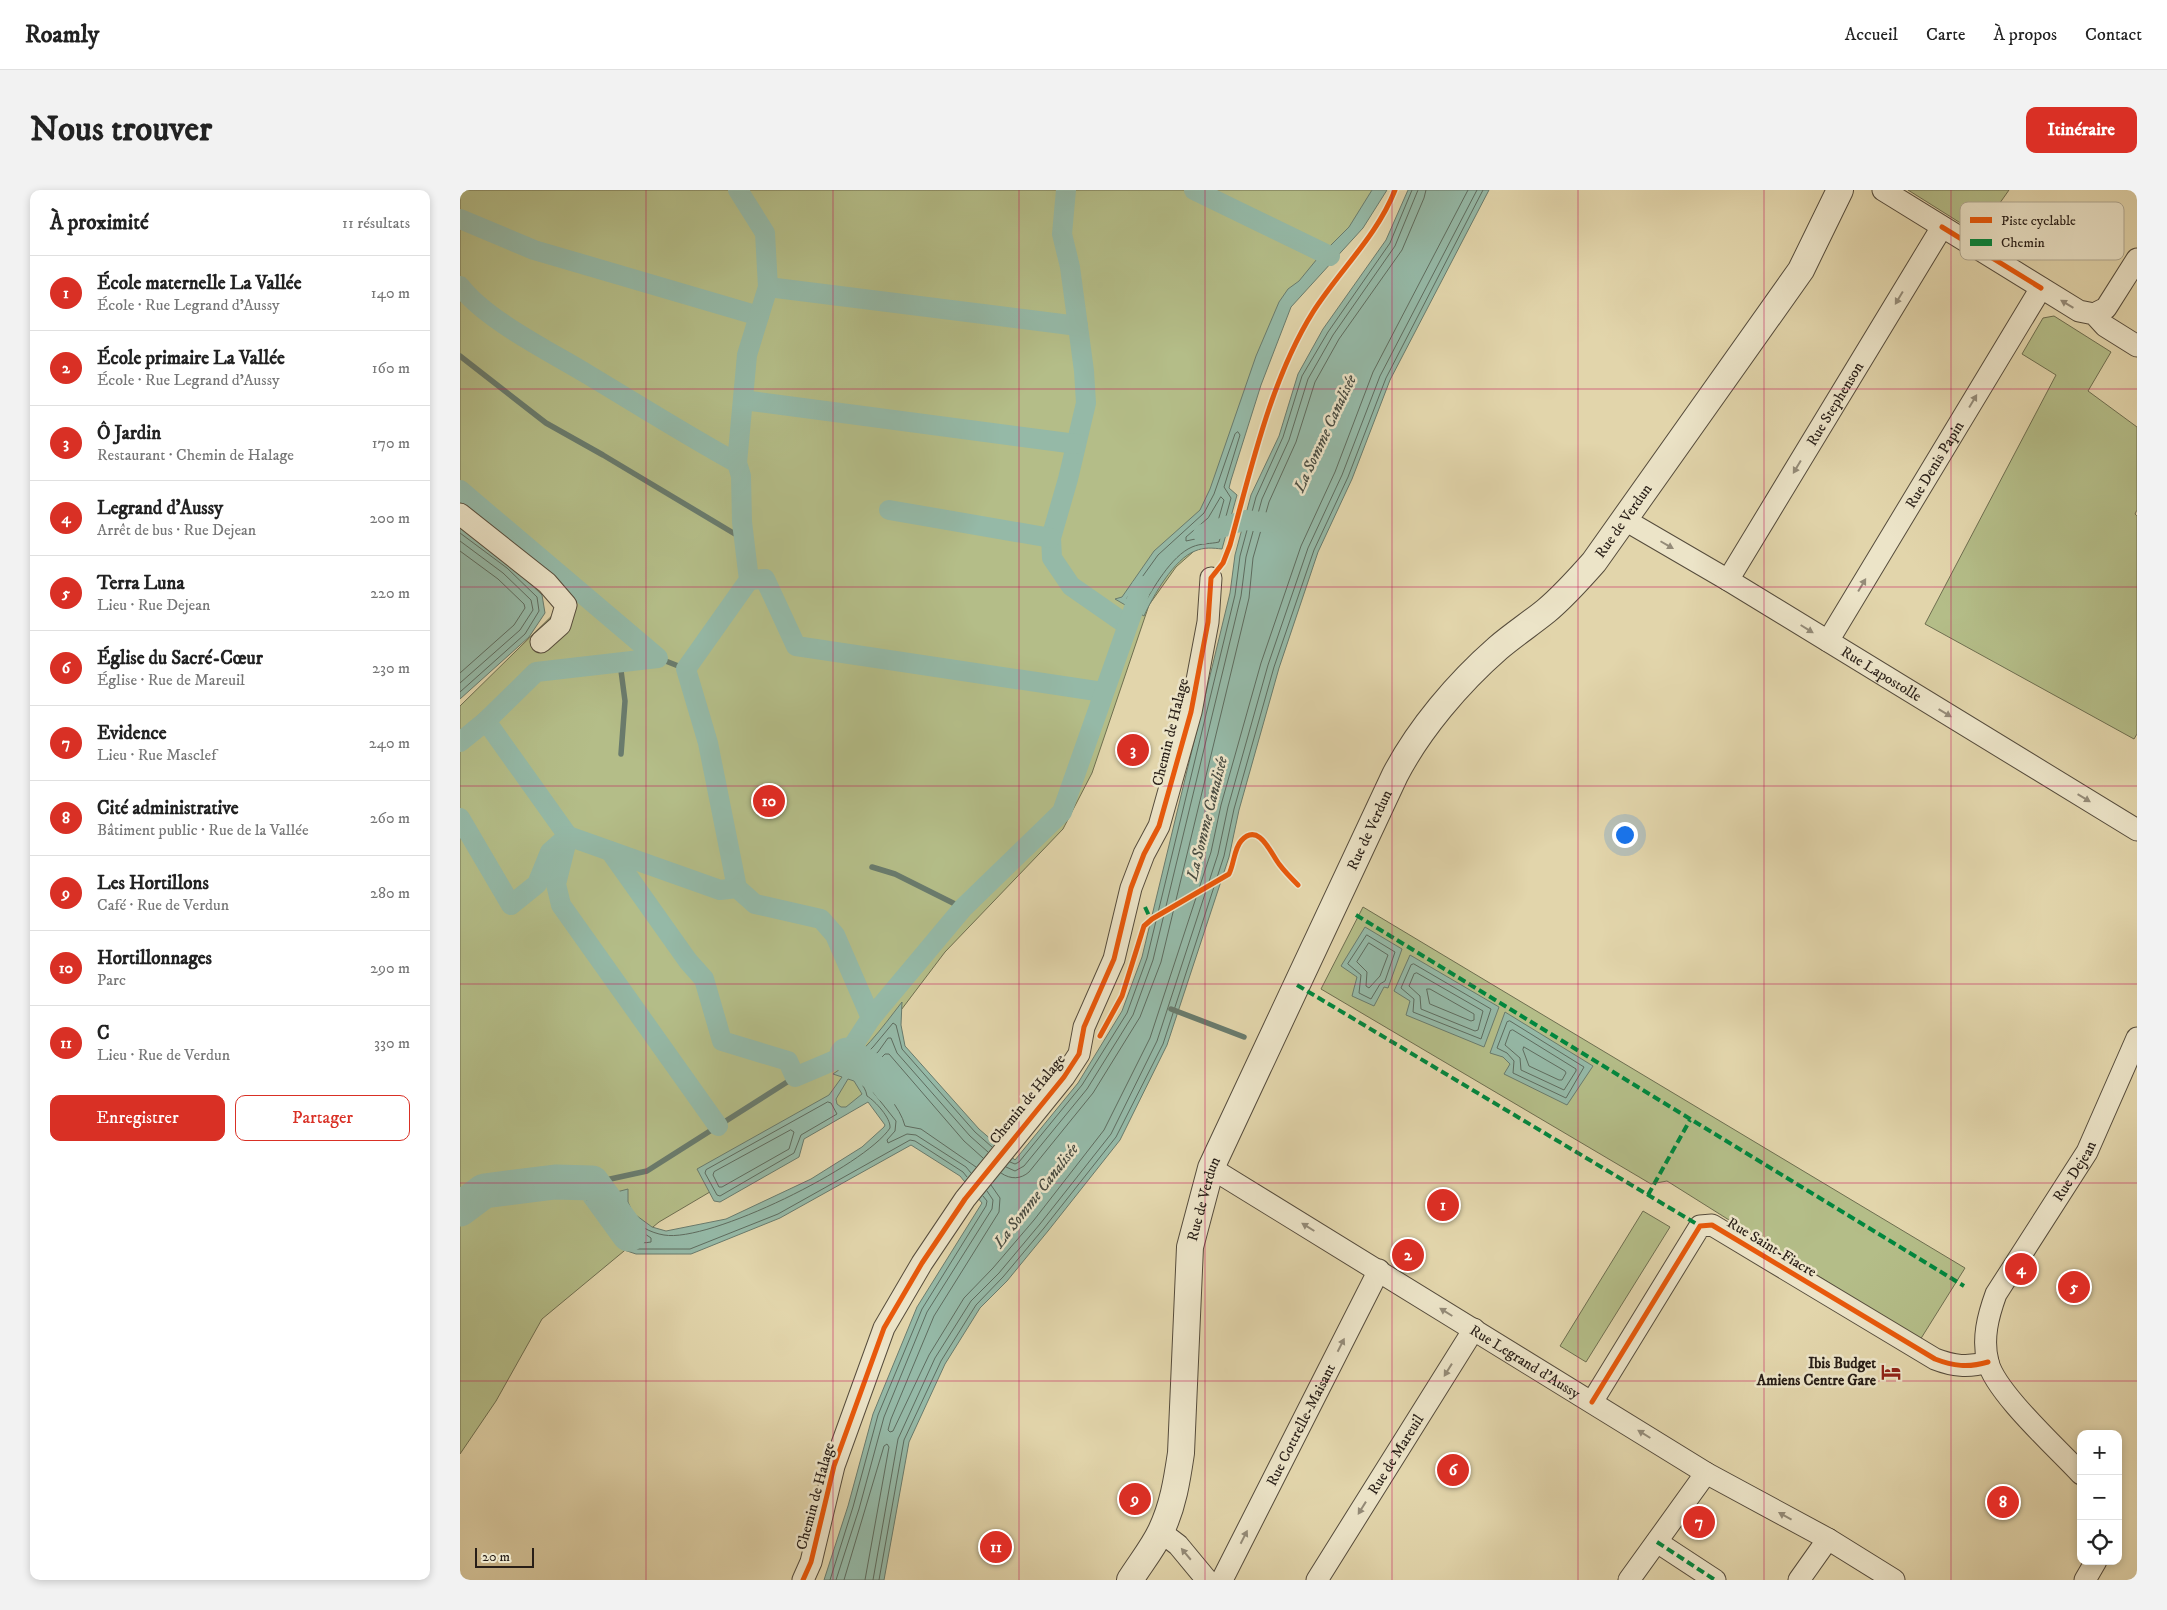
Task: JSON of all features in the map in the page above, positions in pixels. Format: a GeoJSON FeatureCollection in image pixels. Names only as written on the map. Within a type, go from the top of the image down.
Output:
{"type":"FeatureCollection","features":[{"type":"Feature","properties":{"kind":"street","name":"Rue de Verdun"},"geometry":{"type":"LineString","coordinates":[[1130,1580],[1161,1532],[1172,1503],[1181,1453],[1190,1247],[1211,1168],[1408,750],[1470,674],[1498,648],[1547,610],[1572,587],[1594,562],[1800,270],[1840,190]]}},
{"type":"Feature","properties":{"kind":"street"},"geometry":{"type":"LineString","coordinates":[[1882,190],[1960,238]]}},
{"type":"Feature","properties":{"kind":"street","name":"Rue Stephenson"},"geometry":{"type":"LineString","coordinates":[[1728,580],[1942,227]]}},
{"type":"Feature","properties":{"kind":"street"},"geometry":{"type":"LineString","coordinates":[[2094,314],[2106,308],[2137,259]]}},
{"type":"Feature","properties":{"kind":"street"},"geometry":{"type":"LineString","coordinates":[[1996,260],[2079,311],[2094,314],[2105,326],[2137,346]]}},
{"type":"Feature","properties":{"kind":"street","name":"Rue Denis Papin"},"geometry":{"type":"LineString","coordinates":[[1828,642],[2041,288]]}},
{"type":"Feature","properties":{"kind":"street"},"geometry":{"type":"LineString","coordinates":[[460,514],[547,583],[566,605],[560,625],[542,642]]}},
{"type":"Feature","properties":{"kind":"street","name":"Rue Lapostolle"},"geometry":{"type":"LineString","coordinates":[[1625,520],[1728,580],[2137,830]]}},
{"type":"Feature","properties":{"kind":"street","name":"Chemin de Halage"},"geometry":{"type":"LineString","coordinates":[[803,1580],[810,1562],[834,1466],[884,1328],[922,1263],[965,1198],[1064,1077],[1079,1054],[1084,1027],[1114,959],[1131,888],[1144,854],[1159,826],[1190,712],[1208,622],[1211,578]]}},
{"type":"Feature","properties":{"kind":"street","name":"Rue Dejean"},"geometry":{"type":"LineString","coordinates":[[1988,1362],[1987,1319],[1996,1294],[2087,1152],[2137,1038]]}},
{"type":"Feature","properties":{"kind":"street","name":"Rue Legrand d'Aussy"},"geometry":{"type":"LineString","coordinates":[[1211,1168],[1706,1473],[1828,1539],[1894,1580]]}},
{"type":"Feature","properties":{"kind":"street","name":"Rue Saint-Fiacre"},"geometry":{"type":"LineString","coordinates":[[1592,1402],[1700,1226],[1712,1225],[1934,1359],[1960,1366],[1973,1367],[1988,1362]]}},
{"type":"Feature","properties":{"kind":"street","name":"Rue Cottrelle-Maisant"},"geometry":{"type":"LineString","coordinates":[[1222,1580],[1379,1270]]}},
{"type":"Feature","properties":{"kind":"street","name":"Rue de Mareuil"},"geometry":{"type":"LineString","coordinates":[[1317,1580],[1474,1329]]}},
{"type":"Feature","properties":{"kind":"street"},"geometry":{"type":"LineString","coordinates":[[1988,1362],[2002,1389],[2077,1470]]}},
{"type":"Feature","properties":{"kind":"street"},"geometry":{"type":"LineString","coordinates":[[1629,1580],[1706,1473]]}},
{"type":"Feature","properties":{"kind":"street"},"geometry":{"type":"LineString","coordinates":[[1161,1532],[1178,1545],[1207,1580]]}},
{"type":"Feature","properties":{"kind":"street"},"geometry":{"type":"LineString","coordinates":[[1799,1580],[1828,1539]]}},
{"type":"Feature","properties":{"kind":"street"},"geometry":{"type":"LineString","coordinates":[[1656,1542],[1715,1580]]}},
{"type":"Feature","properties":{"kind":"street"},"geometry":{"type":"LineString","coordinates":[[2084,1580],[2093,1565]]}},
{"type":"Feature","properties":{"kind":"green space"},"geometry":{"type":"Polygon","coordinates":[[[460,190],[1384,190],[1286,309],[1193,552],[1176,567],[1149,605],[1092,773],[1063,829],[945,952],[892,1022],[903,1078],[659,1222],[542,1319],[496,1401],[460,1454],[460,706],[571,597],[460,508],[460,190]]]}},
{"type":"Feature","properties":{"kind":"green space"},"geometry":{"type":"Polygon","coordinates":[[[1908,190],[2009,190],[2001,202],[1960,202],[1960,223],[1908,190]]]}},
{"type":"Feature","properties":{"kind":"green space"},"geometry":{"type":"Polygon","coordinates":[[[2054,316],[2111,352],[2088,391],[2137,427],[2137,510],[2135,514],[2137,516],[2137,734],[2134,739],[1925,624],[2056,375],[2022,354],[2043,318],[2054,316]]]}},
{"type":"Feature","properties":{"kind":"green space"},"geometry":{"type":"Polygon","coordinates":[[[1363,907],[1965,1268],[1920,1340],[1667,1181],[1651,1184],[1321,989],[1363,907]]]}},
{"type":"Feature","properties":{"kind":"green space"},"geometry":{"type":"Polygon","coordinates":[[[1643,1211],[1670,1227],[1586,1362],[1560,1346],[1643,1211]]]}},
{"type":"Feature","properties":{"kind":"water"},"geometry":{"type":"Polygon","coordinates":[[[1372,190],[1387,190],[1363,228],[1291,307],[1261,385],[1231,480],[1229,488],[1237,495],[1222,549],[1208,548],[1187,555],[1165,579],[1144,616],[1115,599],[1122,597],[1154,551],[1200,510],[1210,489],[1256,356],[1279,302],[1288,289],[1299,281],[1317,259],[1349,227],[1372,190]]]}},
{"type":"Feature","properties":{"kind":"water","name":"La Somme Canalisée"},"geometry":{"type":"Polygon","coordinates":[[[1408,190],[1489,190],[1390,380],[1352,479],[1318,552],[1279,668],[1239,810],[1229,857],[1167,1045],[1120,1140],[1007,1281],[980,1308],[945,1364],[909,1442],[884,1580],[824,1580],[848,1506],[873,1414],[917,1307],[982,1203],[960,1176],[911,1145],[780,1218],[691,1254],[636,1254],[624,1250],[597,1209],[586,1200],[628,1189],[628,1202],[633,1213],[652,1227],[666,1231],[726,1219],[811,1179],[862,1147],[884,1127],[885,1125],[868,1102],[804,1139],[799,1157],[720,1202],[714,1201],[697,1169],[829,1095],[842,1077],[833,1074],[862,1050],[879,1032],[902,1002],[901,1025],[905,1046],[979,1129],[1015,1160],[1078,1083],[1122,1011],[1142,957],[1230,593],[1235,555],[1251,495],[1279,436],[1298,374],[1323,329],[1386,240],[1408,190]],[[848,1079],[836,1099],[837,1104],[841,1107],[846,1107],[862,1094],[854,1081],[848,1079]]]}},
{"type":"Feature","properties":{"kind":"water"},"geometry":{"type":"Polygon","coordinates":[[[460,527],[510,564],[542,595],[545,613],[529,637],[460,699],[460,527]]]}},
{"type":"Feature","properties":{"kind":"water"},"geometry":{"type":"Polygon","coordinates":[[[1365,927],[1402,949],[1388,988],[1384,987],[1374,1006],[1352,996],[1357,977],[1341,966],[1365,927]]]}},
{"type":"Feature","properties":{"kind":"water"},"geometry":{"type":"Polygon","coordinates":[[[1410,955],[1499,1007],[1484,1047],[1406,1015],[1410,1001],[1394,991],[1410,955]]]}},
{"type":"Feature","properties":{"kind":"water"},"geometry":{"type":"Polygon","coordinates":[[[1505,1012],[1593,1066],[1567,1105],[1504,1074],[1510,1064],[1503,1057],[1490,1053],[1505,1012]]]}},
{"type":"Feature","properties":{"kind":"waterway"},"geometry":{"type":"LineString","coordinates":[[737,463],[747,355],[768,287],[765,233],[738,190]]}},
{"type":"Feature","properties":{"kind":"waterway"},"geometry":{"type":"LineString","coordinates":[[1066,190],[1062,234],[1070,267],[1084,371],[1086,403],[1068,479],[1051,538],[1052,558],[1071,586],[1127,625]]}},
{"type":"Feature","properties":{"kind":"waterway"},"geometry":{"type":"LineString","coordinates":[[1194,190],[1330,256]]}},
{"type":"Feature","properties":{"kind":"waterway"},"geometry":{"type":"LineString","coordinates":[[460,219],[534,250],[759,316]]}},
{"type":"Feature","properties":{"kind":"waterway"},"geometry":{"type":"LineString","coordinates":[[460,286],[485,311],[519,334],[737,463],[741,476],[742,522],[749,580],[686,669],[708,743],[737,888],[755,904],[821,919],[835,935],[871,1018],[847,1055],[795,1077],[788,1061],[722,1041],[704,979],[688,961],[610,851]]}},
{"type":"Feature","properties":{"kind":"waterway"},"geometry":{"type":"LineString","coordinates":[[768,287],[1078,326]]}},
{"type":"Feature","properties":{"kind":"waterway"},"geometry":{"type":"LineString","coordinates":[[460,356],[546,423],[745,540]]}},
{"type":"Feature","properties":{"kind":"waterway"},"geometry":{"type":"LineString","coordinates":[[743,400],[1076,444]]}},
{"type":"Feature","properties":{"kind":"waterway"},"geometry":{"type":"LineString","coordinates":[[460,490],[658,658],[536,672],[486,721],[568,836],[556,884],[561,905],[718,1126]]}},
{"type":"Feature","properties":{"kind":"waterway"},"geometry":{"type":"LineString","coordinates":[[889,510],[1051,538]]}},
{"type":"Feature","properties":{"kind":"waterway"},"geometry":{"type":"LineString","coordinates":[[1203,534],[1245,520],[1271,523]]}},
{"type":"Feature","properties":{"kind":"waterway"},"geometry":{"type":"LineString","coordinates":[[749,580],[765,579],[796,646],[1103,692]]}},
{"type":"Feature","properties":{"kind":"waterway"},"geometry":{"type":"LineString","coordinates":[[871,1018],[963,908],[1062,812],[1143,586]]}},
{"type":"Feature","properties":{"kind":"waterway"},"geometry":{"type":"LineString","coordinates":[[658,658],[686,669]]}},
{"type":"Feature","properties":{"kind":"waterway"},"geometry":{"type":"LineString","coordinates":[[620,663],[625,701],[621,754]]}},
{"type":"Feature","properties":{"kind":"waterway"},"geometry":{"type":"LineString","coordinates":[[460,742],[486,721]]}},
{"type":"Feature","properties":{"kind":"waterway"},"geometry":{"type":"LineString","coordinates":[[460,818],[511,905],[537,884],[550,852],[568,836],[720,890],[737,888]]}},
{"type":"Feature","properties":{"kind":"waterway"},"geometry":{"type":"LineString","coordinates":[[872,867],[895,874],[963,908]]}},
{"type":"Feature","properties":{"kind":"waterway"},"geometry":{"type":"LineString","coordinates":[[1171,1009],[1244,1037]]}},
{"type":"Feature","properties":{"kind":"waterway"},"geometry":{"type":"LineString","coordinates":[[847,1055],[886,1080],[891,1087]]}},
{"type":"Feature","properties":{"kind":"waterway"},"geometry":{"type":"LineString","coordinates":[[592,1183],[647,1171],[795,1077]]}},
{"type":"Feature","properties":{"kind":"waterway"},"geometry":{"type":"LineString","coordinates":[[460,1209],[484,1191],[555,1182],[592,1183],[629,1234]]}},
{"type":"Feature","properties":{"kind":"marked path"},"geometry":{"type":"LineString","coordinates":[[1145,907],[1151,920]]}},
{"type":"Feature","properties":{"kind":"marked path"},"geometry":{"type":"LineString","coordinates":[[1356,915],[1964,1286]]}},
{"type":"Feature","properties":{"kind":"marked path"},"geometry":{"type":"LineString","coordinates":[[1297,985],[1700,1226]]}},
{"type":"Feature","properties":{"kind":"marked path"},"geometry":{"type":"LineString","coordinates":[[1648,1195],[1690,1120]]}},
{"type":"Feature","properties":{"kind":"marked path"},"geometry":{"type":"LineString","coordinates":[[1657,1542],[1715,1580]]}},
{"type":"Feature","properties":{"kind":"cycle path"},"geometry":{"type":"LineString","coordinates":[[803,1580],[811,1562],[834,1466],[884,1328],[922,1263],[965,1199],[1064,1077],[1079,1054],[1084,1027],[1114,959],[1131,888],[1144,854],[1159,826],[1191,712],[1208,622],[1211,578],[1223,563],[1230,545],[1254,456],[1274,395],[1298,338],[1313,312],[1368,238],[1395,190]]}},
{"type":"Feature","properties":{"kind":"cycle path"},"geometry":{"type":"LineString","coordinates":[[1942,227],[1960,238]]}},
{"type":"Feature","properties":{"kind":"cycle path"},"geometry":{"type":"LineString","coordinates":[[1996,260],[2041,288]]}},
{"type":"Feature","properties":{"kind":"cycle path"},"geometry":{"type":"LineString","coordinates":[[1100,1036],[1122,996],[1144,926],[1152,919],[1229,874],[1235,852],[1241,841],[1247,836],[1253,835],[1264,841],[1281,867],[1298,885]]}},
{"type":"Feature","properties":{"kind":"cycle path"},"geometry":{"type":"LineString","coordinates":[[1592,1402],[1700,1226],[1712,1225],[1935,1359],[1961,1365],[1988,1362]]}},
{"type":"Feature","properties":{"kind":"place","name":"Ô Jardin"},"geometry":{"type":"Point","coordinates":[1133,750]}},
{"type":"Feature","properties":{"kind":"place","name":"Hortillonnages"},"geometry":{"type":"Point","coordinates":[769,801]}},
{"type":"Feature","properties":{"kind":"place","name":"École maternelle La Vallée"},"geometry":{"type":"Point","coordinates":[1443,1205]}},
{"type":"Feature","properties":{"kind":"place","name":"École primaire La Vallée"},"geometry":{"type":"Point","coordinates":[1408,1255]}},
{"type":"Feature","properties":{"kind":"place","name":"Legrand d'Aussy"},"geometry":{"type":"Point","coordinates":[2021,1269]}},
{"type":"Feature","properties":{"kind":"place","name":"Terra Luna"},"geometry":{"type":"Point","coordinates":[2074,1287]}},
{"type":"Feature","properties":{"kind":"place","name":"Ibis Budget Amiens Centre Gare"},"geometry":{"type":"Point","coordinates":[1891,1372]}},
{"type":"Feature","properties":{"kind":"place","name":"Église du Sacré-Cœur"},"geometry":{"type":"Point","coordinates":[1453,1470]}},
{"type":"Feature","properties":{"kind":"place","name":"Les Hortillons"},"geometry":{"type":"Point","coordinates":[1135,1499]}},
{"type":"Feature","properties":{"kind":"place","name":"Cité administrative"},"geometry":{"type":"Point","coordinates":[2003,1502]}},
{"type":"Feature","properties":{"kind":"place","name":"Evidence"},"geometry":{"type":"Point","coordinates":[1699,1522]}},
{"type":"Feature","properties":{"kind":"place","name":"C"},"geometry":{"type":"Point","coordinates":[996,1547]}}]}
